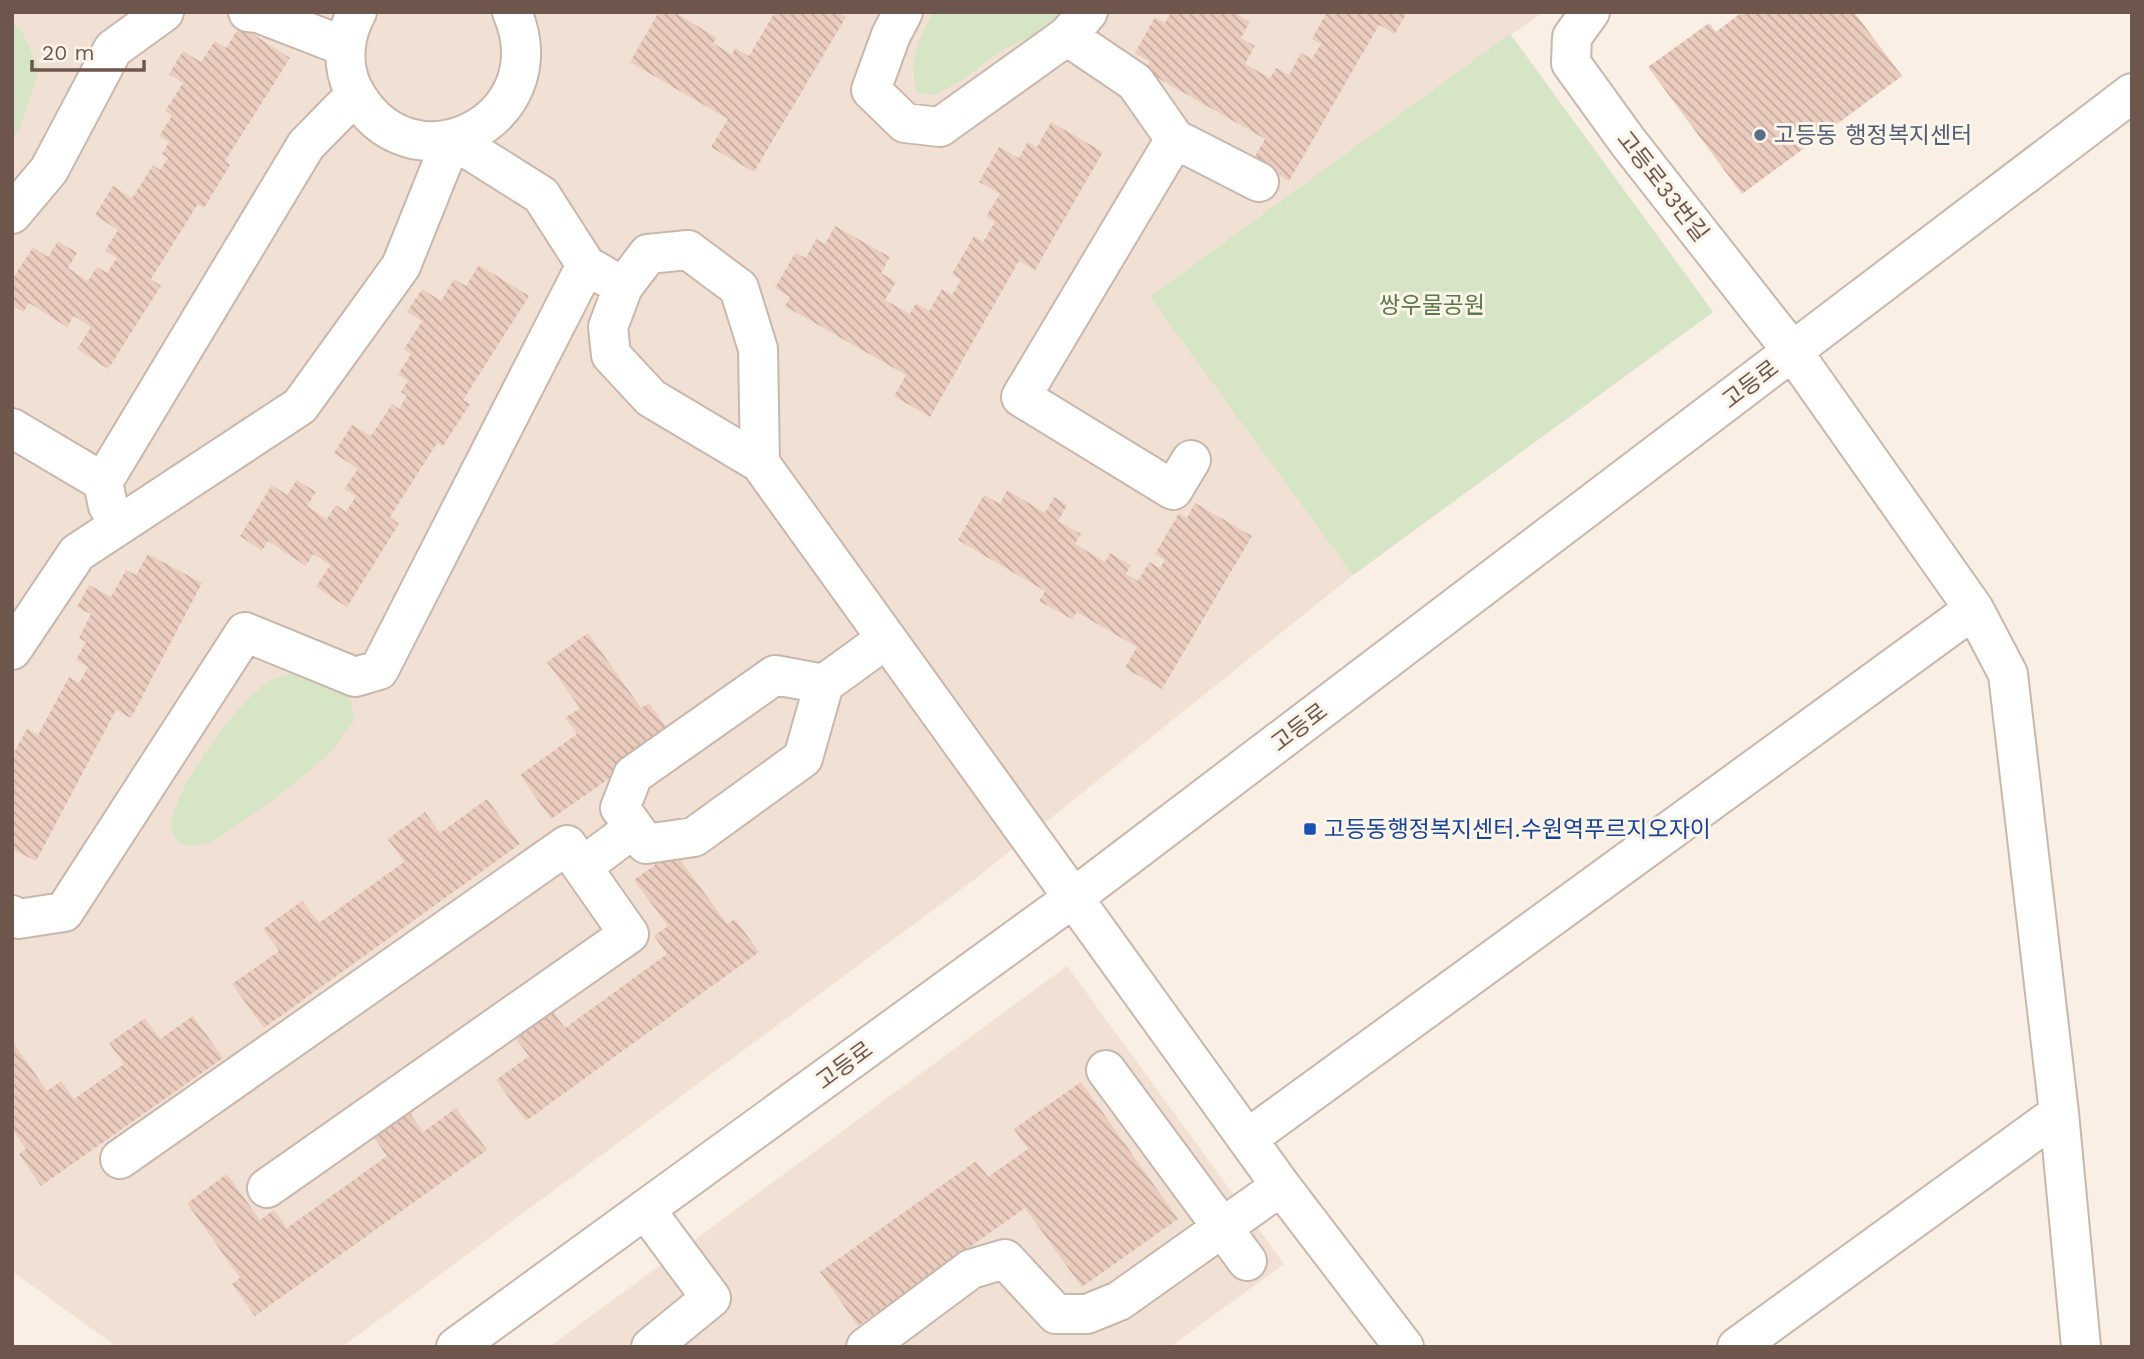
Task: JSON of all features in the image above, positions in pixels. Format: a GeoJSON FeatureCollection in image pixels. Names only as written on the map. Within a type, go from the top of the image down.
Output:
{"type":"FeatureCollection","features":[{"type":"Feature","properties":{"kind":"street"},"geometry":{"type":"LineString","coordinates":[[248,12],[351,29],[345,53],[349,81],[363,107],[383,127],[410,139],[438,142],[466,136],[491,121],[509,100],[521,72],[522,42],[512,12]]}},
{"type":"Feature","properties":{"kind":"street"},"geometry":{"type":"LineString","coordinates":[[903,12],[891,35],[871,90],[905,122],[940,127],[1077,24],[1135,82],[1175,139],[1259,182]]}},
{"type":"Feature","properties":{"kind":"street","name":"고등로33번길"},"geometry":{"type":"LineString","coordinates":[[1590,12],[1572,37],[1571,63],[1628,142],[1793,352],[1974,609],[2008,674],[2059,1113],[2081,1347]]}},
{"type":"Feature","properties":{"kind":"street"},"geometry":{"type":"LineString","coordinates":[[12,214],[49,170],[113,50],[155,14]]}},
{"type":"Feature","properties":{"kind":"street","name":"고등로"},"geometry":{"type":"LineString","coordinates":[[456,1347],[1073,898],[2132,93]]}},
{"type":"Feature","properties":{"kind":"street"},"geometry":{"type":"LineString","coordinates":[[112,528],[103,482],[306,145],[356,94]]}},
{"type":"Feature","properties":{"kind":"street"},"geometry":{"type":"LineString","coordinates":[[452,139],[541,195],[586,265],[624,287]]}},
{"type":"Feature","properties":{"kind":"street"},"geometry":{"type":"LineString","coordinates":[[12,650],[77,553],[300,406],[401,266],[452,139]]}},
{"type":"Feature","properties":{"kind":"street"},"geometry":{"type":"LineString","coordinates":[[1175,139],[1021,397],[1173,491],[1191,460]]}},
{"type":"Feature","properties":{"kind":"street"},"geometry":{"type":"LineString","coordinates":[[760,463],[758,349],[738,288],[688,250],[648,254],[624,287],[608,327],[611,355],[651,398],[760,463],[1281,1186],[1404,1347]]}},
{"type":"Feature","properties":{"kind":"street"},"geometry":{"type":"LineString","coordinates":[[12,915],[18,919],[64,912],[245,632],[355,677],[379,670],[586,265]]}},
{"type":"Feature","properties":{"kind":"street"},"geometry":{"type":"LineString","coordinates":[[12,428],[103,482]]}},
{"type":"Feature","properties":{"kind":"street"},"geometry":{"type":"LineString","coordinates":[[1247,1139],[1974,609]]}},
{"type":"Feature","properties":{"kind":"street"},"geometry":{"type":"LineString","coordinates":[[824,684],[775,675],[633,775],[621,808],[646,844],[694,837],[803,758],[824,684],[886,639]]}},
{"type":"Feature","properties":{"kind":"street"},"geometry":{"type":"LineString","coordinates":[[582,867],[634,828]]}},
{"type":"Feature","properties":{"kind":"street"},"geometry":{"type":"LineString","coordinates":[[121,1159],[566,845],[629,934],[267,1188]]}},
{"type":"Feature","properties":{"kind":"street"},"geometry":{"type":"LineString","coordinates":[[1106,1070],[1247,1261]]}},
{"type":"Feature","properties":{"kind":"street"},"geometry":{"type":"LineString","coordinates":[[1737,1347],[2059,1113]]}},
{"type":"Feature","properties":{"kind":"street"},"geometry":{"type":"LineString","coordinates":[[866,1347],[971,1269],[1004,1259],[1056,1314],[1087,1314],[1119,1301],[1281,1186]]}},
{"type":"Feature","properties":{"kind":"street"},"geometry":{"type":"LineString","coordinates":[[645,1209],[711,1298],[651,1347]]}},
{"type":"Feature","properties":{"kind":"shaded area"},"geometry":{"type":"Polygon","coordinates":[[[12,12],[1543,12],[1511,35],[1713,312],[1353,575],[975,879],[342,1347],[117,1347],[12,1271],[12,12]]]}},
{"type":"Feature","properties":{"kind":"shaded area"},"geometry":{"type":"Polygon","coordinates":[[[1067,966],[1284,1264],[1170,1347],[549,1347],[1067,966]]]}},
{"type":"Feature","properties":{"kind":"green space"},"geometry":{"type":"Polygon","coordinates":[[[933,12],[1071,12],[1050,29],[1000,51],[961,81],[934,95],[917,93],[914,71],[916,51],[933,12]]]}},
{"type":"Feature","properties":{"kind":"green space"},"geometry":{"type":"Polygon","coordinates":[[[12,22],[22,31],[39,70],[20,127],[12,139],[12,22]]]}},
{"type":"Feature","properties":{"kind":"green space","name":"쌍우물공원"},"geometry":{"type":"Polygon","coordinates":[[[1510,34],[1713,312],[1353,575],[1150,297],[1510,34]]]}},
{"type":"Feature","properties":{"kind":"green space"},"geometry":{"type":"Polygon","coordinates":[[[305,671],[341,684],[352,705],[354,720],[329,754],[276,798],[210,843],[193,846],[180,844],[172,832],[174,815],[181,795],[207,750],[255,692],[272,680],[305,671]]]}},
{"type":"Feature","properties":{"kind":"building"},"geometry":{"type":"Polygon","coordinates":[[[659,12],[674,12],[717,38],[713,43],[732,55],[735,48],[749,56],[775,12],[843,12],[842,15],[846,17],[754,172],[711,147],[728,119],[630,62],[659,12]]]}},
{"type":"Feature","properties":{"kind":"building"},"geometry":{"type":"Polygon","coordinates":[[[1171,12],[1233,12],[1250,22],[1241,38],[1255,46],[1245,64],[1270,78],[1276,68],[1289,75],[1301,53],[1312,59],[1321,44],[1312,39],[1327,12],[1407,12],[1395,34],[1379,25],[1289,181],[1253,160],[1265,139],[1144,70],[1150,62],[1135,53],[1155,17],[1165,23],[1171,12]]]}},
{"type":"Feature","properties":{"kind":"building","name":"고등동 행정복지센터"},"geometry":{"type":"Polygon","coordinates":[[[1742,12],[1854,12],[1902,76],[1742,194],[1648,67],[1709,23],[1716,32],[1742,12]]]}},
{"type":"Feature","properties":{"kind":"building"},"geometry":{"type":"Polygon","coordinates":[[[240,26],[290,58],[225,161],[230,165],[204,208],[198,204],[151,279],[161,286],[108,369],[77,349],[91,327],[74,316],[67,327],[29,303],[23,312],[12,305],[12,280],[33,247],[48,257],[58,241],[77,253],[68,268],[88,281],[97,267],[107,273],[117,258],[105,251],[118,230],[95,215],[113,186],[132,198],[153,165],[160,170],[168,158],[162,154],[169,142],[159,136],[172,116],[165,111],[183,83],[169,74],[183,51],[201,62],[215,41],[226,48],[240,26]]]}},
{"type":"Feature","properties":{"kind":"building"},"geometry":{"type":"Polygon","coordinates":[[[1051,122],[1103,152],[1035,270],[1019,261],[930,417],[894,396],[906,375],[785,306],[790,297],[775,288],[795,253],[806,258],[816,239],[825,244],[835,226],[890,257],[881,273],[896,282],[885,300],[910,314],[916,303],[929,311],[942,289],[952,295],[961,280],[952,274],[974,236],[983,242],[995,222],[986,216],[1000,194],[979,182],[999,147],[1019,158],[1028,142],[1037,147],[1051,122]]]}},
{"type":"Feature","properties":{"kind":"building"},"geometry":{"type":"Polygon","coordinates":[[[479,265],[529,296],[463,400],[470,404],[443,446],[437,443],[390,517],[399,524],[347,607],[316,587],[330,565],[313,554],[306,566],[268,541],[262,551],[240,536],[272,485],[287,495],[297,480],[316,492],[307,506],[327,519],[336,505],[346,512],[356,496],[344,489],[358,469],[334,453],[352,425],[371,436],[392,404],[399,409],[407,396],[401,392],[408,381],[398,374],[411,354],[404,349],[422,321],[407,312],[422,289],[441,301],[454,279],[466,286],[479,265]]]}},
{"type":"Feature","properties":{"kind":"building"},"geometry":{"type":"Polygon","coordinates":[[[1007,490],[1045,513],[1054,497],[1067,505],[1058,521],[1081,534],[1075,544],[1105,562],[1110,553],[1131,565],[1126,574],[1138,581],[1149,562],[1160,568],[1165,560],[1155,554],[1179,513],[1187,518],[1195,503],[1252,536],[1162,689],[1125,668],[1137,647],[1077,612],[1072,619],[1039,601],[1045,591],[958,540],[984,495],[1000,504],[1007,490]]]}},
{"type":"Feature","properties":{"kind":"building"},"geometry":{"type":"Polygon","coordinates":[[[148,554],[202,583],[131,718],[116,710],[36,861],[12,849],[12,756],[27,729],[38,735],[69,677],[79,683],[88,667],[76,660],[86,642],[79,638],[91,614],[77,607],[89,585],[111,597],[126,570],[136,575],[148,554]]]}},
{"type":"Feature","properties":{"kind":"building"},"geometry":{"type":"Polygon","coordinates":[[[588,633],[641,708],[649,703],[672,735],[551,819],[520,775],[577,734],[565,718],[580,708],[547,662],[588,633]]]}},
{"type":"Feature","properties":{"kind":"building"},"geometry":{"type":"Polygon","coordinates":[[[487,799],[520,844],[264,1028],[232,984],[279,951],[263,929],[302,901],[319,923],[404,862],[388,839],[425,812],[440,833],[487,799]]]}},
{"type":"Feature","properties":{"kind":"building"},"geometry":{"type":"Polygon","coordinates":[[[674,851],[727,924],[735,919],[759,952],[526,1121],[496,1080],[529,1056],[513,1035],[550,1008],[565,1028],[667,954],[654,936],[668,926],[634,880],[674,851]]]}},
{"type":"Feature","properties":{"kind":"building"},"geometry":{"type":"Polygon","coordinates":[[[193,1016],[223,1058],[41,1186],[19,1154],[26,1149],[12,1129],[12,1047],[15,1045],[47,1091],[61,1081],[74,1099],[124,1064],[109,1043],[145,1018],[160,1039],[193,1016]]]}},
{"type":"Feature","properties":{"kind":"building"},"geometry":{"type":"Polygon","coordinates":[[[1081,1082],[1178,1219],[1082,1287],[1025,1208],[858,1326],[820,1272],[976,1161],[988,1177],[1028,1149],[1014,1129],[1081,1082]]]}},
{"type":"Feature","properties":{"kind":"building"},"geometry":{"type":"Polygon","coordinates":[[[456,1108],[487,1150],[255,1316],[232,1284],[240,1278],[187,1203],[227,1174],[260,1220],[274,1210],[287,1228],[387,1156],[373,1136],[408,1110],[423,1132],[456,1108]]]}},
{"type":"Feature","properties":{"kind":"place","name":"고등동 행정복지센터"},"geometry":{"type":"Point","coordinates":[1760,135]}},
{"type":"Feature","properties":{"kind":"place","name":"고등동행정복지센터.수원역푸르지오자이"},"geometry":{"type":"Point","coordinates":[1310,829]}}]}
